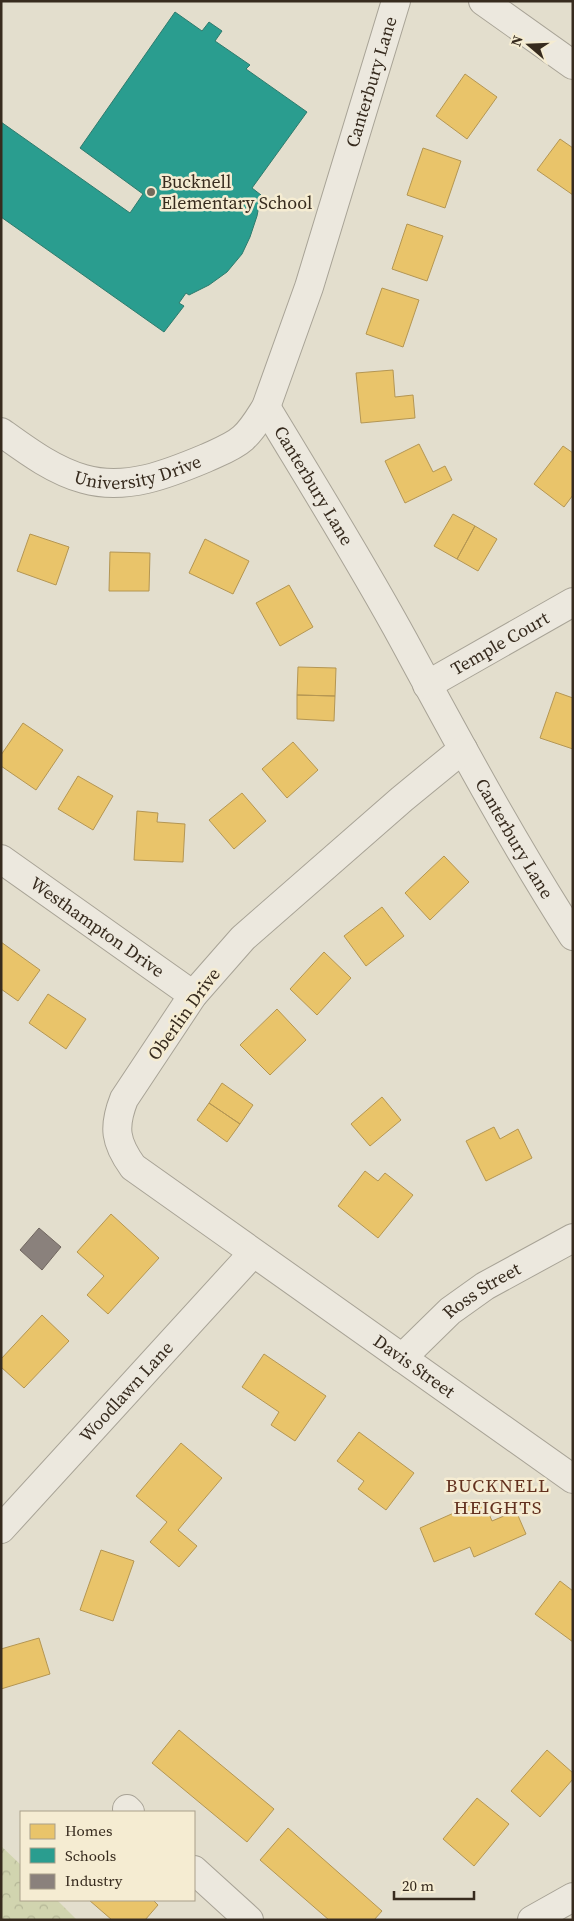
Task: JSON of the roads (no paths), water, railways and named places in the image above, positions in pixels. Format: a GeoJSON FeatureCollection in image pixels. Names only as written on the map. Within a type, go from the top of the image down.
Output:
{"type":"FeatureCollection","features":[{"type":"Feature","properties":{"kind":"street","name":"Canterbury Lane"},"geometry":{"type":"LineString","coordinates":[[396,1],[310,287],[266,407],[338,525],[463,749],[573,936]]}},
{"type":"Feature","properties":{"kind":"street"},"geometry":{"type":"LineString","coordinates":[[483,1],[573,65]]}},
{"type":"Feature","properties":{"kind":"street","name":"University Drive"},"geometry":{"type":"LineString","coordinates":[[1,432],[57,469],[84,479],[107,483],[131,482],[182,468],[225,450],[242,439],[255,426],[266,407]]}},
{"type":"Feature","properties":{"kind":"street","name":"Temple Court"},"geometry":{"type":"LineString","coordinates":[[427,685],[573,602]]}},
{"type":"Feature","properties":{"kind":"street","name":"Oberlin Drive"},"geometry":{"type":"LineString","coordinates":[[253,1253],[133,1167],[122,1152],[116,1133],[118,1115],[124,1099],[193,995],[243,938],[402,799],[463,749]]}},
{"type":"Feature","properties":{"kind":"street","name":"Westhampton Drive"},"geometry":{"type":"LineString","coordinates":[[1,858],[193,995]]}},
{"type":"Feature","properties":{"kind":"street","name":"Ross Street"},"geometry":{"type":"LineString","coordinates":[[402,1358],[450,1311],[486,1286],[573,1238]]}},
{"type":"Feature","properties":{"kind":"street","name":"Davis Street"},"geometry":{"type":"LineString","coordinates":[[253,1253],[573,1479]]}},
{"type":"Feature","properties":{"kind":"street","name":"Woodlawn Lane"},"geometry":{"type":"LineString","coordinates":[[1,1529],[253,1253]]}},
{"type":"Feature","properties":{"kind":"street"},"geometry":{"type":"LineString","coordinates":[[195,1871],[249,1920]]}},
{"type":"Feature","properties":{"kind":"street"},"geometry":{"type":"LineString","coordinates":[[532,1920],[573,1897]]}},
{"type":"Feature","properties":{"kind":"place","name":"Bucknell Elementary School"},"geometry":{"type":"Point","coordinates":[151,192]}},
{"type":"Feature","properties":{"kind":"district","name":"BUCKNELL HEIGHTS"},"geometry":{"type":"Point","coordinates":[498,1496]}}]}
